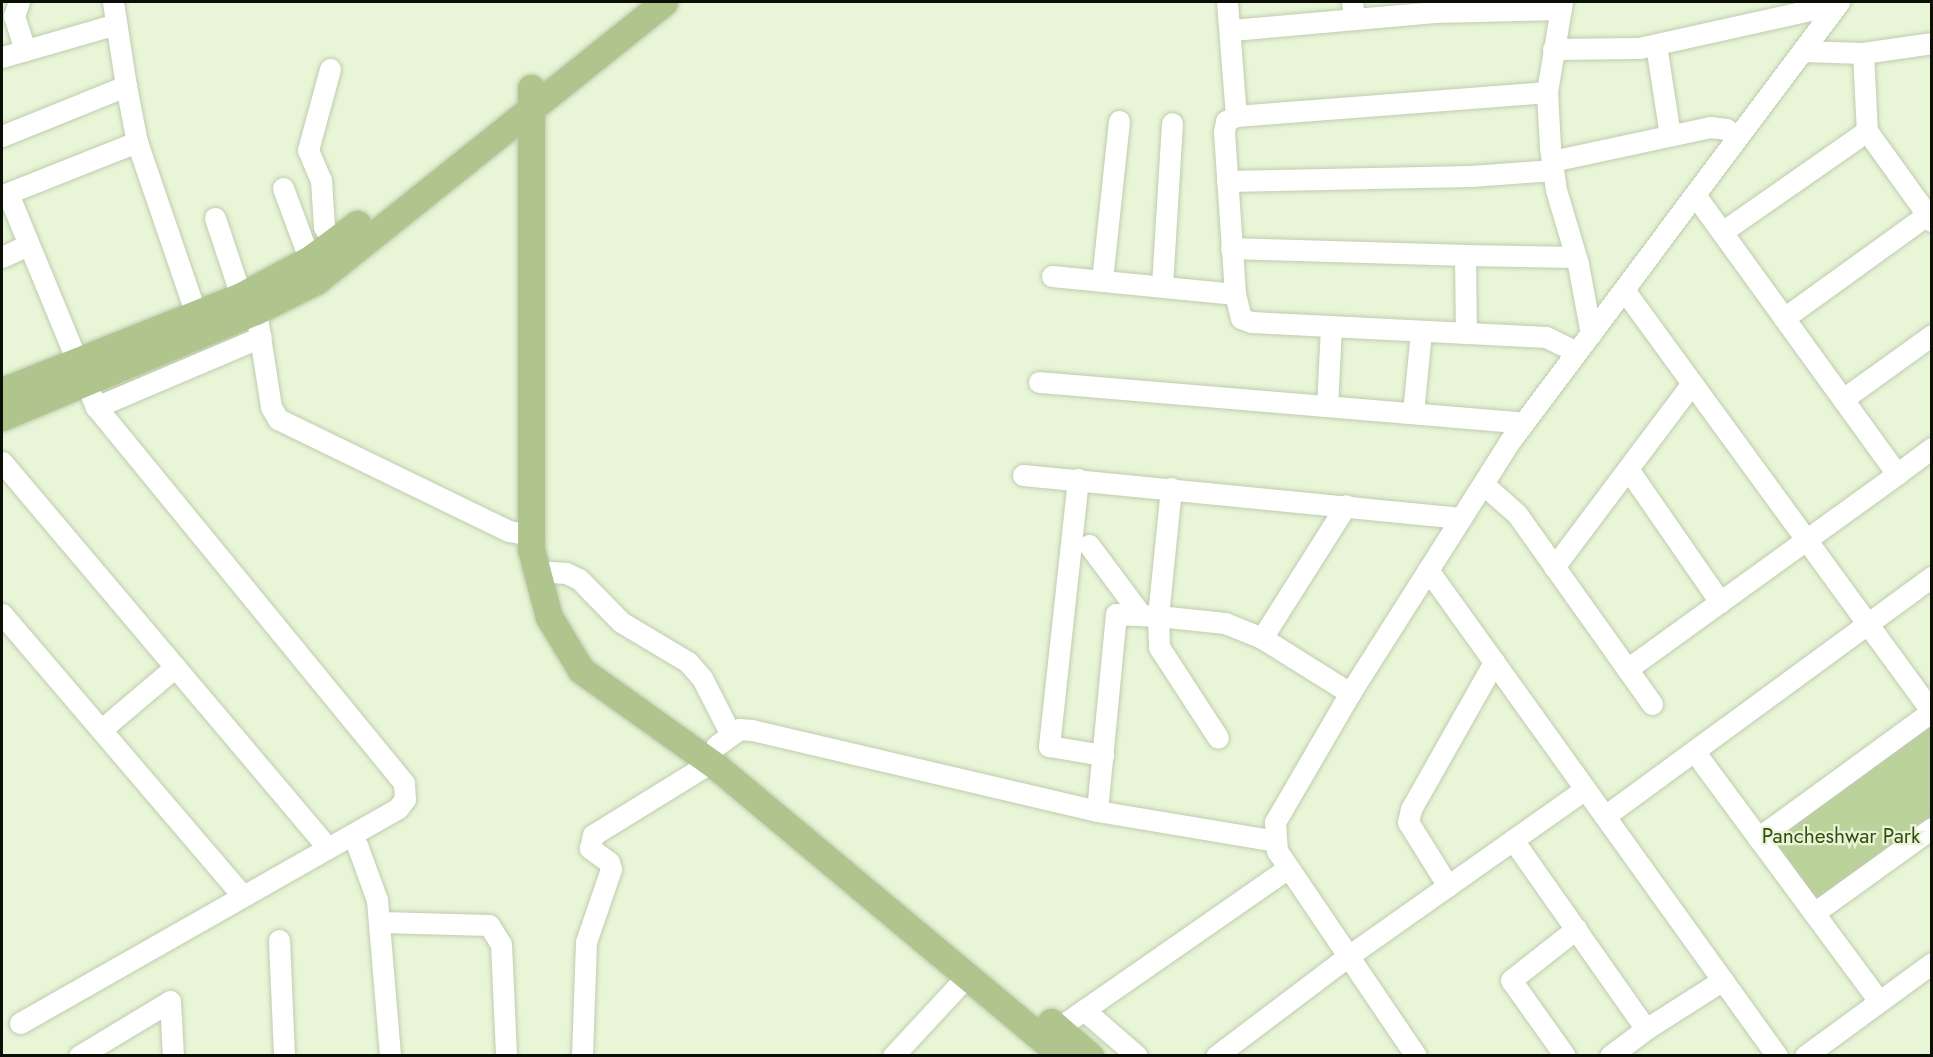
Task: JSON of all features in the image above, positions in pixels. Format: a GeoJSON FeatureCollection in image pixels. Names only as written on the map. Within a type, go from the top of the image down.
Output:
{"type":"FeatureCollection","features":[{"type":"Feature","properties":{"kind":"main road"},"geometry":{"type":"LineString","coordinates":[[2,417],[85,384],[313,270],[531,99],[638,2]]}},
{"type":"Feature","properties":{"kind":"main road"},"geometry":{"type":"LineString","coordinates":[[313,270],[334,243],[664,2]]}},
{"type":"Feature","properties":{"kind":"main road"},"geometry":{"type":"LineString","coordinates":[[531,99],[531,535],[537,571],[549,617],[592,664],[719,747],[1090,1056]]}},
{"type":"Feature","properties":{"kind":"main road"},"geometry":{"type":"LineString","coordinates":[[2,391],[85,384],[196,314],[248,304]]}},
{"type":"Feature","properties":{"kind":"main road"},"geometry":{"type":"LineString","coordinates":[[719,747],[968,975],[1063,1056]]}},
{"type":"Feature","properties":{"kind":"street"},"geometry":{"type":"LineString","coordinates":[[19,2],[14,16],[25,50]]}},
{"type":"Feature","properties":{"kind":"street"},"geometry":{"type":"LineString","coordinates":[[113,2],[137,142],[196,314]]}},
{"type":"Feature","properties":{"kind":"street"},"geometry":{"type":"LineString","coordinates":[[1227,2],[1232,30],[1236,116]]}},
{"type":"Feature","properties":{"kind":"street"},"geometry":{"type":"LineString","coordinates":[[1552,48],[1656,45],[1838,3]]}},
{"type":"Feature","properties":{"kind":"street"},"geometry":{"type":"LineString","coordinates":[[1407,1052],[1277,851],[1275,822],[1285,800],[1350,693],[1523,423],[1838,3]]}},
{"type":"Feature","properties":{"kind":"street"},"geometry":{"type":"LineString","coordinates":[[1232,30],[1353,10],[1562,5],[1552,48],[1547,92],[1552,165],[1591,334]]}},
{"type":"Feature","properties":{"kind":"street"},"geometry":{"type":"LineString","coordinates":[[2,57],[116,24]]}},
{"type":"Feature","properties":{"kind":"street"},"geometry":{"type":"LineString","coordinates":[[1802,51],[1863,53],[1932,43]]}},
{"type":"Feature","properties":{"kind":"street"},"geometry":{"type":"LineString","coordinates":[[1656,45],[1670,135]]}},
{"type":"Feature","properties":{"kind":"street"},"geometry":{"type":"LineString","coordinates":[[1784,318],[1929,218],[1867,131],[1863,53]]}},
{"type":"Feature","properties":{"kind":"street"},"geometry":{"type":"LineString","coordinates":[[330,69],[308,150],[321,180],[324,227],[334,243]]}},
{"type":"Feature","properties":{"kind":"street"},"geometry":{"type":"LineString","coordinates":[[2,136],[126,86]]}},
{"type":"Feature","properties":{"kind":"street"},"geometry":{"type":"LineString","coordinates":[[1547,92],[1236,116],[1226,121],[1224,132],[1235,294],[1241,318],[1251,322],[1546,337],[1577,352]]}},
{"type":"Feature","properties":{"kind":"street"},"geometry":{"type":"LineString","coordinates":[[1102,280],[1119,121]]}},
{"type":"Feature","properties":{"kind":"street"},"geometry":{"type":"LineString","coordinates":[[1162,286],[1172,123]]}},
{"type":"Feature","properties":{"kind":"street"},"geometry":{"type":"LineString","coordinates":[[1227,181],[1471,176],[1552,165],[1670,135],[1718,126],[1738,137]]}},
{"type":"Feature","properties":{"kind":"street"},"geometry":{"type":"LineString","coordinates":[[1722,232],[1867,131]]}},
{"type":"Feature","properties":{"kind":"street"},"geometry":{"type":"LineString","coordinates":[[20,1023],[398,808],[405,799],[404,783],[85,384],[5,194],[137,142]]}},
{"type":"Feature","properties":{"kind":"street"},"geometry":{"type":"LineString","coordinates":[[283,188],[313,270]]}},
{"type":"Feature","properties":{"kind":"street"},"geometry":{"type":"LineString","coordinates":[[1695,195],[1897,474]]}},
{"type":"Feature","properties":{"kind":"street"},"geometry":{"type":"LineString","coordinates":[[215,218],[261,338],[271,406],[278,419],[509,531],[531,535]]}},
{"type":"Feature","properties":{"kind":"street"},"geometry":{"type":"LineString","coordinates":[[2,257],[28,245]]}},
{"type":"Feature","properties":{"kind":"street"},"geometry":{"type":"LineString","coordinates":[[1231,248],[1575,257]]}},
{"type":"Feature","properties":{"kind":"street"},"geometry":{"type":"LineString","coordinates":[[1465,255],[1466,333]]}},
{"type":"Feature","properties":{"kind":"street"},"geometry":{"type":"LineString","coordinates":[[1052,276],[1235,294]]}},
{"type":"Feature","properties":{"kind":"street"},"geometry":{"type":"LineString","coordinates":[[1624,290],[1931,712],[1758,838]]}},
{"type":"Feature","properties":{"kind":"street"},"geometry":{"type":"LineString","coordinates":[[1327,406],[1331,326]]}},
{"type":"Feature","properties":{"kind":"street"},"geometry":{"type":"LineString","coordinates":[[1413,414],[1421,331]]}},
{"type":"Feature","properties":{"kind":"street"},"geometry":{"type":"LineString","coordinates":[[1843,399],[1932,335]]}},
{"type":"Feature","properties":{"kind":"street"},"geometry":{"type":"LineString","coordinates":[[85,384],[261,338]]}},
{"type":"Feature","properties":{"kind":"street"},"geometry":{"type":"LineString","coordinates":[[1039,382],[1523,423]]}},
{"type":"Feature","properties":{"kind":"street"},"geometry":{"type":"LineString","coordinates":[[1554,567],[1692,383]]}},
{"type":"Feature","properties":{"kind":"street"},"geometry":{"type":"LineString","coordinates":[[1627,669],[1932,448]]}},
{"type":"Feature","properties":{"kind":"street"},"geometry":{"type":"LineString","coordinates":[[2,462],[328,848]]}},
{"type":"Feature","properties":{"kind":"street"},"geometry":{"type":"LineString","coordinates":[[1628,469],[1720,602]]}},
{"type":"Feature","properties":{"kind":"street"},"geometry":{"type":"LineString","coordinates":[[1023,475],[1461,518]]}},
{"type":"Feature","properties":{"kind":"street"},"geometry":{"type":"LineString","coordinates":[[1078,479],[1049,746],[1102,755]]}},
{"type":"Feature","properties":{"kind":"street"},"geometry":{"type":"LineString","coordinates":[[1483,484],[1516,514],[1652,704]]}},
{"type":"Feature","properties":{"kind":"street"},"geometry":{"type":"LineString","coordinates":[[1149,616],[1171,488]]}},
{"type":"Feature","properties":{"kind":"street"},"geometry":{"type":"LineString","coordinates":[[1262,638],[1346,505]]}},
{"type":"Feature","properties":{"kind":"street"},"geometry":{"type":"LineString","coordinates":[[1089,545],[1149,616],[1159,647],[1218,738]]}},
{"type":"Feature","properties":{"kind":"street"},"geometry":{"type":"LineString","coordinates":[[1428,570],[1777,1056]]}},
{"type":"Feature","properties":{"kind":"street"},"geometry":{"type":"LineString","coordinates":[[537,571],[566,573],[579,579],[621,622],[688,662],[702,678],[719,747]]}},
{"type":"Feature","properties":{"kind":"street"},"geometry":{"type":"LineString","coordinates":[[1605,816],[1932,577]]}},
{"type":"Feature","properties":{"kind":"street"},"geometry":{"type":"LineString","coordinates":[[2,614],[243,896]]}},
{"type":"Feature","properties":{"kind":"street"},"geometry":{"type":"LineString","coordinates":[[1097,811],[1116,614],[1225,622],[1262,638],[1350,693]]}},
{"type":"Feature","properties":{"kind":"street"},"geometry":{"type":"LineString","coordinates":[[1448,886],[1408,822],[1411,809],[1494,662]]}},
{"type":"Feature","properties":{"kind":"street"},"geometry":{"type":"LineString","coordinates":[[102,729],[175,668]]}},
{"type":"Feature","properties":{"kind":"street"},"geometry":{"type":"LineString","coordinates":[[582,1056],[586,942],[611,868],[609,862],[590,848],[593,835],[719,747],[752,730],[1097,811],[1276,842]]}},
{"type":"Feature","properties":{"kind":"street"},"geometry":{"type":"LineString","coordinates":[[1694,751],[1879,1002]]}},
{"type":"Feature","properties":{"kind":"street"},"geometry":{"type":"LineString","coordinates":[[1216,1056],[1347,957],[1585,789]]}},
{"type":"Feature","properties":{"kind":"street"},"geometry":{"type":"LineString","coordinates":[[1814,913],[1932,828]]}},
{"type":"Feature","properties":{"kind":"street"},"geometry":{"type":"LineString","coordinates":[[1513,840],[1646,1029]]}},
{"type":"Feature","properties":{"kind":"street"},"geometry":{"type":"LineString","coordinates":[[357,845],[373,884],[380,922],[390,1056]]}},
{"type":"Feature","properties":{"kind":"street"},"geometry":{"type":"LineString","coordinates":[[1058,1028],[1288,868]]}},
{"type":"Feature","properties":{"kind":"street"},"geometry":{"type":"LineString","coordinates":[[380,922],[489,925],[501,944],[506,1056]]}},
{"type":"Feature","properties":{"kind":"street"},"geometry":{"type":"LineString","coordinates":[[1565,1056],[1511,980],[1576,929]]}},
{"type":"Feature","properties":{"kind":"street"},"geometry":{"type":"LineString","coordinates":[[279,940],[284,1056]]}},
{"type":"Feature","properties":{"kind":"street"},"geometry":{"type":"LineString","coordinates":[[1805,1056],[1932,963]]}},
{"type":"Feature","properties":{"kind":"street"},"geometry":{"type":"LineString","coordinates":[[893,1056],[968,975]]}},
{"type":"Feature","properties":{"kind":"street"},"geometry":{"type":"LineString","coordinates":[[1610,1056],[1646,1029],[1723,980]]}},
{"type":"Feature","properties":{"kind":"street"},"geometry":{"type":"LineString","coordinates":[[79,1056],[170,1001],[173,1056]]}},
{"type":"Feature","properties":{"kind":"street"},"geometry":{"type":"LineString","coordinates":[[1084,1010],[1137,1056]]}},
{"type":"Feature","properties":{"kind":"green space","name":"Pancheshwar Park"},"geometry":{"type":"Polygon","coordinates":[[[1931,712],[1931,828],[1814,913],[1758,838],[1931,712]]]}}]}
